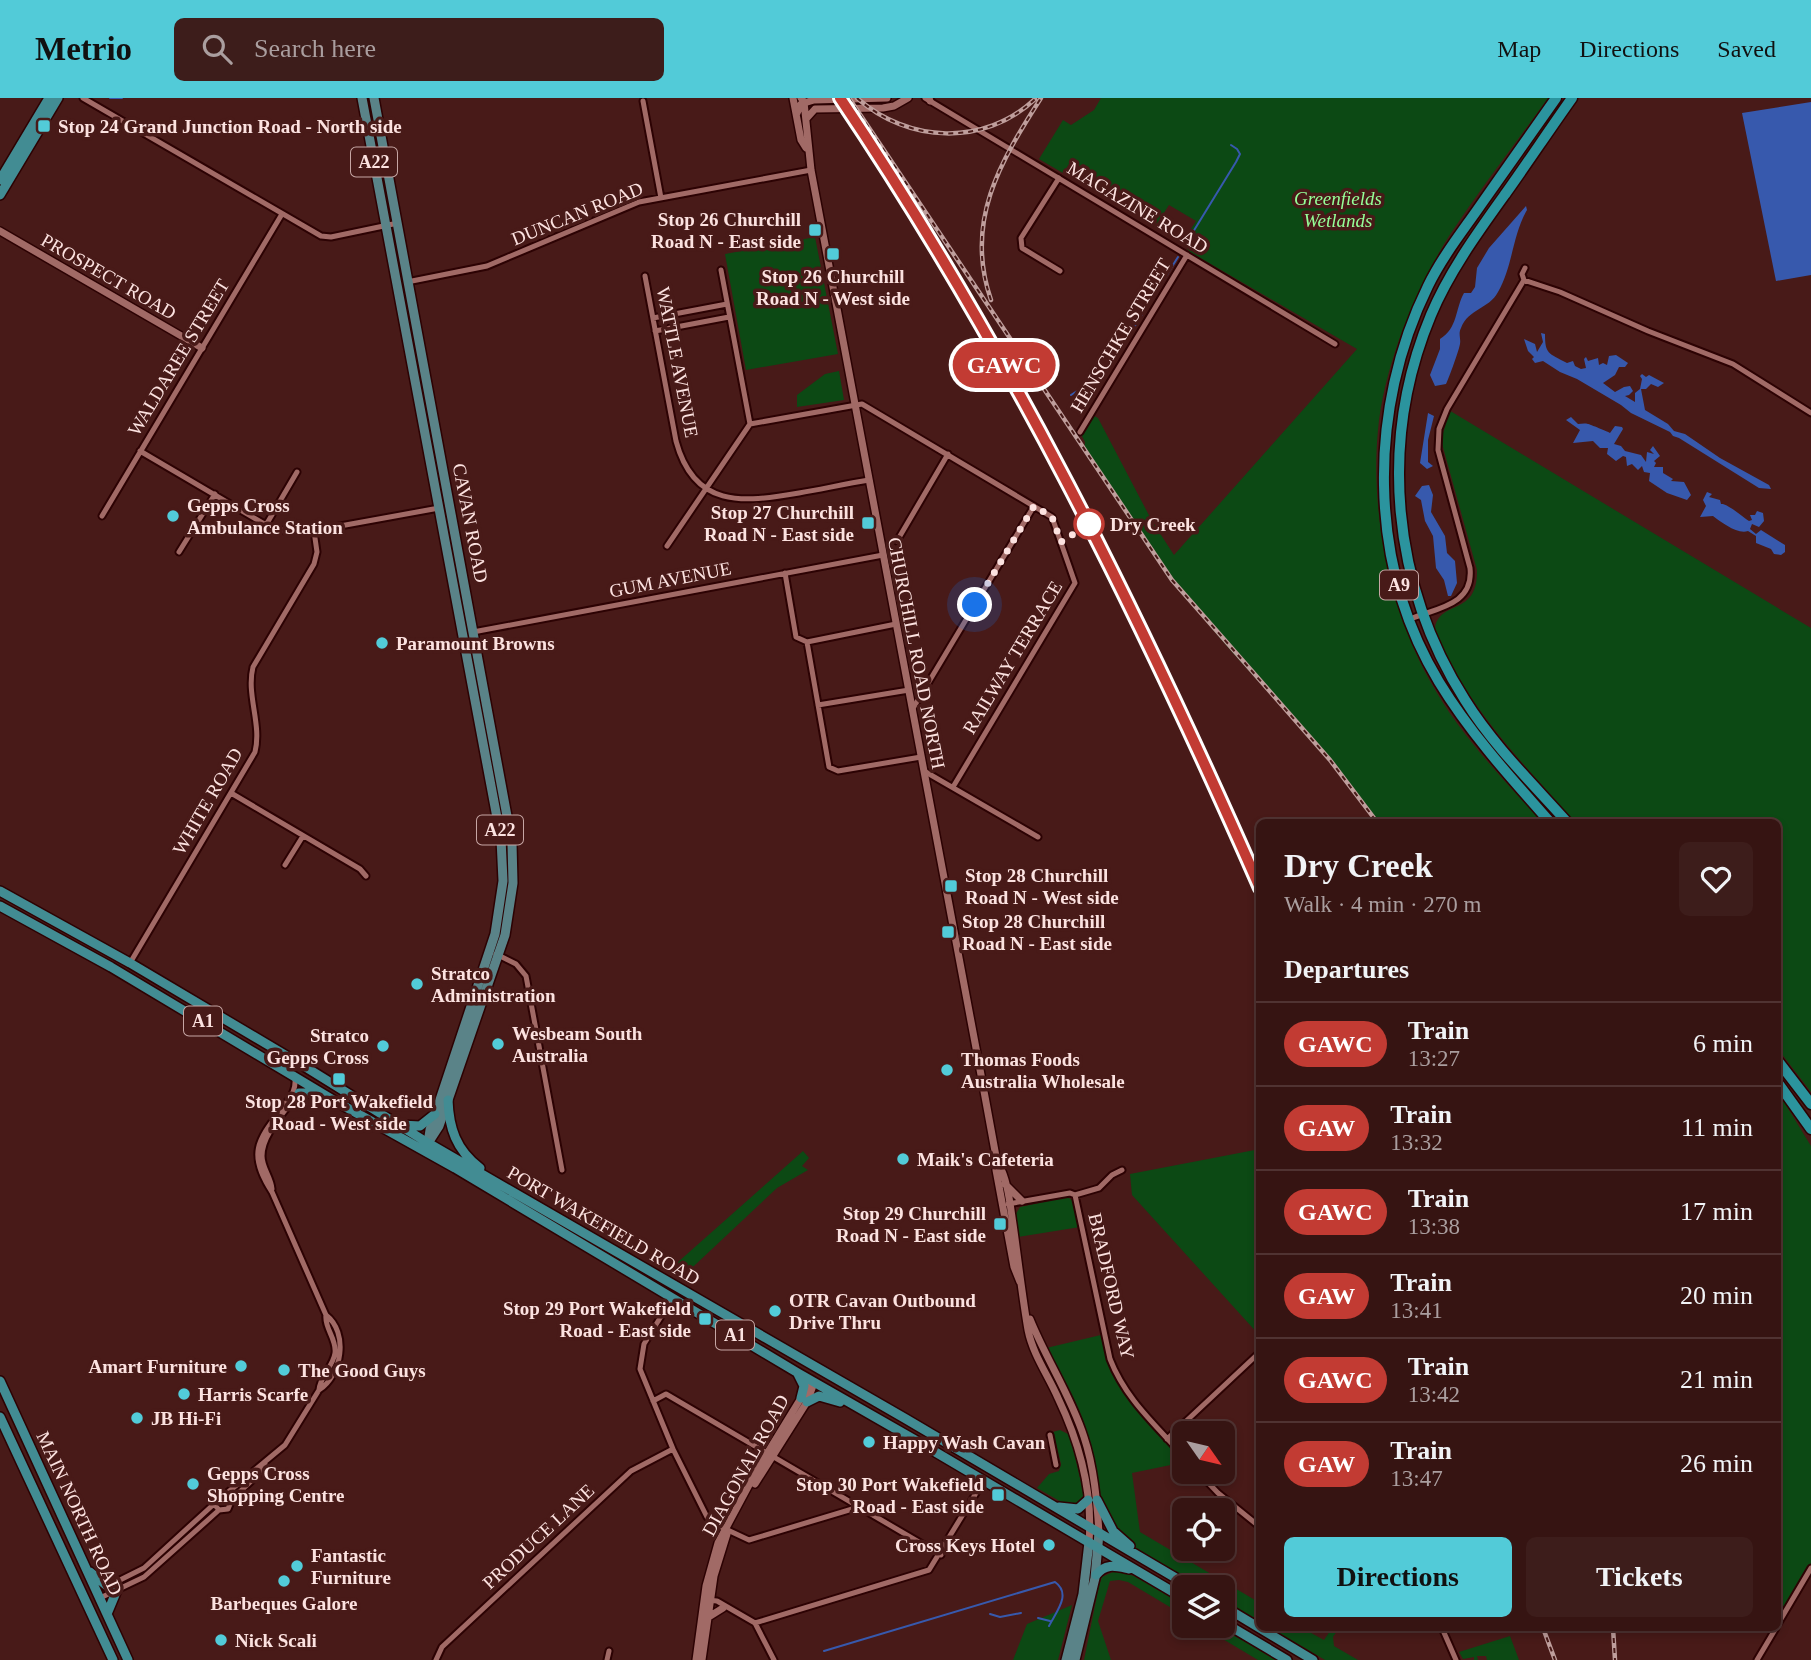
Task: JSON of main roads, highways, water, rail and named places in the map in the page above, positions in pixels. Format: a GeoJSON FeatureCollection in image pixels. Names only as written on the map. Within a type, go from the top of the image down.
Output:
{"type":"FeatureCollection","features":[{"type":"Feature","properties":{"kind":"highway"},"geometry":{"type":"LineString","coordinates":[[0,180],[49,98]]}},
{"type":"Feature","properties":{"kind":"highway"},"geometry":{"type":"LineString","coordinates":[[0,195],[58,98]]}},
{"type":"Feature","properties":{"kind":"highway","name":"A9"},"geometry":{"type":"LineString","coordinates":[[1547,819],[1498,764],[1462,717],[1438,680],[1410,620],[1396,573],[1384,491],[1384,442],[1396,372],[1412,324],[1439,266],[1556,98]]}},
{"type":"Feature","properties":{"kind":"highway","name":"A9"},"geometry":{"type":"LineString","coordinates":[[1564,819],[1497,743],[1466,702],[1441,659],[1422,614],[1407,560],[1398,484],[1403,410],[1415,361],[1432,314],[1454,270],[1572,98]]}},
{"type":"Feature","properties":{"kind":"highway","name":"PORT WAKEFIELD ROAD"},"geometry":{"type":"LineString","coordinates":[[0,891],[130,963],[428,1143],[977,1460],[1172,1576]]}},
{"type":"Feature","properties":{"kind":"highway","name":"PORT WAKEFIELD ROAD"},"geometry":{"type":"LineString","coordinates":[[0,906],[141,984],[335,1101],[455,1168],[798,1373],[1172,1591]]}},
{"type":"Feature","properties":{"kind":"highway"},"geometry":{"type":"LineString","coordinates":[[111,967],[130,963],[131,973],[141,984]]}},
{"type":"Feature","properties":{"kind":"highway"},"geometry":{"type":"LineString","coordinates":[[276,1050],[280,1057],[304,1073],[304,1081]]}},
{"type":"Feature","properties":{"kind":"highway"},"geometry":{"type":"LineString","coordinates":[[1781,1064],[1811,1104]]}},
{"type":"Feature","properties":{"kind":"highway"},"geometry":{"type":"LineString","coordinates":[[1781,1087],[1811,1129]]}},
{"type":"Feature","properties":{"kind":"highway"},"geometry":{"type":"LineString","coordinates":[[299,1093],[315,1093],[335,1101]]}},
{"type":"Feature","properties":{"kind":"highway"},"geometry":{"type":"LineString","coordinates":[[448,1100],[451,1126],[461,1150],[473,1163],[522,1198]]}},
{"type":"Feature","properties":{"kind":"highway"},"geometry":{"type":"LineString","coordinates":[[399,1125],[420,1126],[435,1114]]}},
{"type":"Feature","properties":{"kind":"highway"},"geometry":{"type":"LineString","coordinates":[[379,1126],[428,1143],[455,1168]]}},
{"type":"Feature","properties":{"kind":"highway"},"geometry":{"type":"LineString","coordinates":[[589,1236],[605,1253],[604,1257]]}},
{"type":"Feature","properties":{"kind":"highway"},"geometry":{"type":"LineString","coordinates":[[750,1330],[784,1357],[808,1371],[814,1382],[822,1381],[855,1391]]}},
{"type":"Feature","properties":{"kind":"highway"},"geometry":{"type":"LineString","coordinates":[[798,1373],[804,1386],[804,1400],[817,1396],[825,1397],[868,1413]]}},
{"type":"Feature","properties":{"kind":"highway","name":"MAIN NORTH ROAD"},"geometry":{"type":"LineString","coordinates":[[0,1381],[128,1660]]}},
{"type":"Feature","properties":{"kind":"highway","name":"MAIN NORTH ROAD"},"geometry":{"type":"LineString","coordinates":[[0,1417],[113,1660]]}},
{"type":"Feature","properties":{"kind":"highway"},"geometry":{"type":"LineString","coordinates":[[927,1431],[923,1439],[934,1451]]}},
{"type":"Feature","properties":{"kind":"highway"},"geometry":{"type":"LineString","coordinates":[[977,1460],[986,1474],[984,1480]]}},
{"type":"Feature","properties":{"kind":"highway"},"geometry":{"type":"LineString","coordinates":[[1054,1506],[1078,1509],[1092,1500],[1118,1536],[1160,1569]]}},
{"type":"Feature","properties":{"kind":"highway"},"geometry":{"type":"LineString","coordinates":[[66,1560],[71,1556],[73,1542]]}},
{"type":"Feature","properties":{"kind":"highway"},"geometry":{"type":"LineString","coordinates":[[1096,1575],[1108,1566],[1138,1571]]}},
{"type":"Feature","properties":{"kind":"highway"},"geometry":{"type":"LineString","coordinates":[[86,1569],[107,1586]]}},
{"type":"Feature","properties":{"kind":"highway"},"geometry":{"type":"LineString","coordinates":[[107,1614],[117,1590]]}},
{"type":"Feature","properties":{"kind":"highway"},"geometry":{"type":"LineString","coordinates":[[85,1602],[98,1595]]}},
{"type":"Feature","properties":{"kind":"highway"},"geometry":{"type":"LineString","coordinates":[[1235,1613],[1256,1626]]}},
{"type":"Feature","properties":{"kind":"highway"},"geometry":{"type":"LineString","coordinates":[[1235,1629],[1287,1660]]}},
{"type":"Feature","properties":{"kind":"highway"},"geometry":{"type":"LineString","coordinates":[[1265,1631],[1313,1660]]}},
{"type":"Feature","properties":{"kind":"main road","name":"CAVAN ROAD"},"geometry":{"type":"LineString","coordinates":[[362,98],[439,509],[490,719],[512,843],[513,883],[508,919],[435,1114],[428,1143]]}},
{"type":"Feature","properties":{"kind":"main road","name":"CAVAN ROAD"},"geometry":{"type":"LineString","coordinates":[[374,98],[450,506],[477,708],[501,839],[503,869],[494,953],[448,1100],[436,1134],[428,1143]]}},
{"type":"Feature","properties":{"kind":"main road"},"geometry":{"type":"LineString","coordinates":[[477,708],[490,719]]}},
{"type":"Feature","properties":{"kind":"main road"},"geometry":{"type":"LineString","coordinates":[[492,790],[503,788]]}},
{"type":"Feature","properties":{"kind":"main road"},"geometry":{"type":"LineString","coordinates":[[1072,1658],[1087,1633],[1087,1613],[1099,1548],[1095,1530]]}},
{"type":"Feature","properties":{"kind":"main road"},"geometry":{"type":"LineString","coordinates":[[1072,1658],[1089,1542]]}},
{"type":"Feature","properties":{"kind":"water"},"geometry":{"type":"Polygon","coordinates":[[[1811,102],[1811,275],[1776,281],[1742,113],[1811,102]]]}},
{"type":"Feature","properties":{"kind":"water"},"geometry":{"type":"Polygon","coordinates":[[[1526,206],[1507,272],[1498,292],[1464,322],[1459,347],[1446,384],[1435,386],[1430,375],[1440,349],[1440,339],[1453,324],[1464,293],[1471,293],[1475,287],[1477,268],[1489,248],[1526,206]]]}},
{"type":"Feature","properties":{"kind":"water"},"geometry":{"type":"Polygon","coordinates":[[[1541,333],[1545,334],[1549,352],[1567,363],[1573,361],[1575,366],[1581,369],[1586,368],[1586,357],[1588,361],[1598,358],[1599,365],[1607,365],[1609,356],[1616,355],[1628,363],[1625,367],[1619,367],[1615,375],[1603,383],[1615,392],[1630,386],[1633,391],[1625,396],[1635,402],[1635,393],[1640,389],[1642,374],[1664,383],[1658,387],[1651,384],[1646,389],[1641,389],[1645,410],[1668,424],[1674,431],[1685,434],[1720,458],[1769,485],[1771,489],[1759,488],[1670,432],[1631,413],[1577,379],[1543,361],[1535,363],[1524,339],[1535,344],[1537,352],[1543,342],[1541,333]]]}},
{"type":"Feature","properties":{"kind":"water"},"geometry":{"type":"Polygon","coordinates":[[[1428,413],[1434,416],[1428,440],[1428,462],[1433,466],[1427,469],[1420,463],[1428,413]]]}},
{"type":"Feature","properties":{"kind":"water"},"geometry":{"type":"Polygon","coordinates":[[[1571,417],[1578,424],[1588,424],[1610,433],[1615,426],[1622,427],[1614,444],[1625,451],[1641,455],[1646,462],[1647,452],[1654,454],[1650,450],[1653,446],[1660,456],[1654,461],[1654,467],[1663,467],[1663,473],[1673,479],[1671,481],[1684,482],[1691,495],[1687,500],[1667,493],[1649,481],[1650,473],[1644,472],[1642,466],[1638,470],[1632,464],[1627,466],[1626,457],[1623,456],[1616,461],[1607,454],[1608,448],[1600,448],[1593,441],[1573,443],[1580,430],[1566,420],[1571,417]]]}},
{"type":"Feature","properties":{"kind":"water"},"geometry":{"type":"Polygon","coordinates":[[[1429,485],[1433,495],[1431,512],[1445,536],[1447,553],[1455,561],[1457,583],[1451,596],[1448,596],[1444,580],[1436,568],[1433,536],[1425,521],[1421,500],[1415,496],[1422,486],[1429,485]]]}},
{"type":"Feature","properties":{"kind":"water"},"geometry":{"type":"Polygon","coordinates":[[[1707,492],[1712,494],[1709,497],[1720,500],[1721,504],[1749,521],[1752,520],[1750,515],[1755,515],[1757,511],[1763,513],[1764,521],[1759,527],[1752,524],[1750,529],[1756,534],[1761,530],[1785,545],[1785,552],[1781,555],[1774,554],[1771,549],[1756,543],[1756,536],[1748,531],[1735,530],[1713,516],[1700,517],[1706,506],[1703,500],[1707,492]]]}},
{"type":"Feature","properties":{"kind":"waterway"},"geometry":{"type":"LineString","coordinates":[[110,98],[122,98]]}},
{"type":"Feature","properties":{"kind":"waterway"},"geometry":{"type":"LineString","coordinates":[[1185,245],[1240,154],[1231,145]]}},
{"type":"Feature","properties":{"kind":"waterway"},"geometry":{"type":"LineString","coordinates":[[1071,395],[1106,372],[1178,257]]}},
{"type":"Feature","properties":{"kind":"waterway"},"geometry":{"type":"LineString","coordinates":[[824,1651],[1055,1582],[1060,1587],[1062,1598],[1049,1626]]}},
{"type":"Feature","properties":{"kind":"waterway"},"geometry":{"type":"LineString","coordinates":[[990,1614],[1000,1617],[1021,1613]]}},
{"type":"Feature","properties":{"kind":"waterway"},"geometry":{"type":"LineString","coordinates":[[1038,1618],[1050,1621]]}},
{"type":"Feature","properties":{"kind":"railway"},"geometry":{"type":"LineString","coordinates":[[836,98],[898,193],[1013,388],[1117,589],[1256,888]]}},
{"type":"Feature","properties":{"kind":"railway"},"geometry":{"type":"LineString","coordinates":[[849,98],[1172,580],[1330,760],[1375,819]]}},
{"type":"Feature","properties":{"kind":"railway"},"geometry":{"type":"LineString","coordinates":[[857,98],[877,113],[899,124],[922,131],[946,133],[970,132],[993,125],[1015,115],[1035,99]]}},
{"type":"Feature","properties":{"kind":"railway"},"geometry":{"type":"LineString","coordinates":[[991,300],[984,272],[982,245],[990,194],[1012,146],[1041,98]]}},
{"type":"Feature","properties":{"kind":"railway"},"geometry":{"type":"LineString","coordinates":[[1544,1631],[1555,1660]]}},
{"type":"Feature","properties":{"kind":"railway"},"geometry":{"type":"LineString","coordinates":[[1613,1631],[1615,1660]]}},
{"type":"Feature","properties":{"kind":"train","name":"GAWC"},"geometry":{"type":"LineString","coordinates":[[840,98],[936,245],[1036,422],[1113,571],[1219,794],[1256,879]]}},
{"type":"Feature","properties":{"kind":"place","name":"Stop 24 Grand Junction Road - North side"},"geometry":{"type":"Point","coordinates":[44,126]}},
{"type":"Feature","properties":{"kind":"place","name":"Stop 26 Churchill Road N - East side"},"geometry":{"type":"Point","coordinates":[815,230]}},
{"type":"Feature","properties":{"kind":"place","name":"Stop 26 Churchill Road N - West side"},"geometry":{"type":"Point","coordinates":[833,254]}},
{"type":"Feature","properties":{"kind":"place","name":"Gepps Cross Ambulance Station"},"geometry":{"type":"Point","coordinates":[173,516]}},
{"type":"Feature","properties":{"kind":"place","name":"Stop 27 Churchill Road N - East side"},"geometry":{"type":"Point","coordinates":[868,523]}},
{"type":"Feature","properties":{"kind":"place","name":"Dry Creek"},"geometry":{"type":"Point","coordinates":[1089,524]}},
{"type":"Feature","properties":{"kind":"place","name":"Paramount Browns"},"geometry":{"type":"Point","coordinates":[382,643]}},
{"type":"Feature","properties":{"kind":"place","name":"Stop 28 Churchill Road N - West side"},"geometry":{"type":"Point","coordinates":[951,886]}},
{"type":"Feature","properties":{"kind":"place","name":"Stop 28 Churchill Road N - East side"},"geometry":{"type":"Point","coordinates":[948,932]}},
{"type":"Feature","properties":{"kind":"place","name":"Stratco Administration"},"geometry":{"type":"Point","coordinates":[417,984]}},
{"type":"Feature","properties":{"kind":"place","name":"Wesbeam South Australia"},"geometry":{"type":"Point","coordinates":[498,1044]}},
{"type":"Feature","properties":{"kind":"place","name":"Stratco Gepps Cross"},"geometry":{"type":"Point","coordinates":[383,1046]}},
{"type":"Feature","properties":{"kind":"place","name":"Thomas Foods Australia Wholesale"},"geometry":{"type":"Point","coordinates":[947,1070]}},
{"type":"Feature","properties":{"kind":"place","name":"Stop 28 Port Wakefield Road - West side"},"geometry":{"type":"Point","coordinates":[339,1079]}},
{"type":"Feature","properties":{"kind":"place","name":"Maik's Cafeteria"},"geometry":{"type":"Point","coordinates":[903,1159]}},
{"type":"Feature","properties":{"kind":"place","name":"Stop 29 Churchill Road N - East side"},"geometry":{"type":"Point","coordinates":[1000,1224]}},
{"type":"Feature","properties":{"kind":"place","name":"OTR Cavan Outbound Drive Thru"},"geometry":{"type":"Point","coordinates":[775,1311]}},
{"type":"Feature","properties":{"kind":"place","name":"Stop 29 Port Wakefield Road - East side"},"geometry":{"type":"Point","coordinates":[705,1319]}},
{"type":"Feature","properties":{"kind":"place","name":"Amart Furniture"},"geometry":{"type":"Point","coordinates":[241,1366]}},
{"type":"Feature","properties":{"kind":"place","name":"The Good Guys"},"geometry":{"type":"Point","coordinates":[284,1370]}},
{"type":"Feature","properties":{"kind":"place","name":"Harris Scarfe"},"geometry":{"type":"Point","coordinates":[184,1394]}},
{"type":"Feature","properties":{"kind":"place","name":"JB Hi-Fi"},"geometry":{"type":"Point","coordinates":[137,1418]}},
{"type":"Feature","properties":{"kind":"place","name":"Happy Wash Cavan"},"geometry":{"type":"Point","coordinates":[869,1442]}},
{"type":"Feature","properties":{"kind":"place","name":"Gepps Cross Shopping Centre"},"geometry":{"type":"Point","coordinates":[193,1484]}},
{"type":"Feature","properties":{"kind":"place","name":"Stop 30 Port Wakefield Road - East side"},"geometry":{"type":"Point","coordinates":[998,1495]}},
{"type":"Feature","properties":{"kind":"place","name":"Cross Keys Hotel"},"geometry":{"type":"Point","coordinates":[1049,1545]}},
{"type":"Feature","properties":{"kind":"place","name":"Fantastic Furniture"},"geometry":{"type":"Point","coordinates":[297,1566]}},
{"type":"Feature","properties":{"kind":"place","name":"Barbeques Galore"},"geometry":{"type":"Point","coordinates":[284,1581]}},
{"type":"Feature","properties":{"kind":"place","name":"Nick Scali"},"geometry":{"type":"Point","coordinates":[221,1640]}},
{"type":"Feature","properties":{"kind":"park label","name":"Greenfields Wetlands"},"geometry":{"type":"Point","coordinates":[1338,209]}}]}
